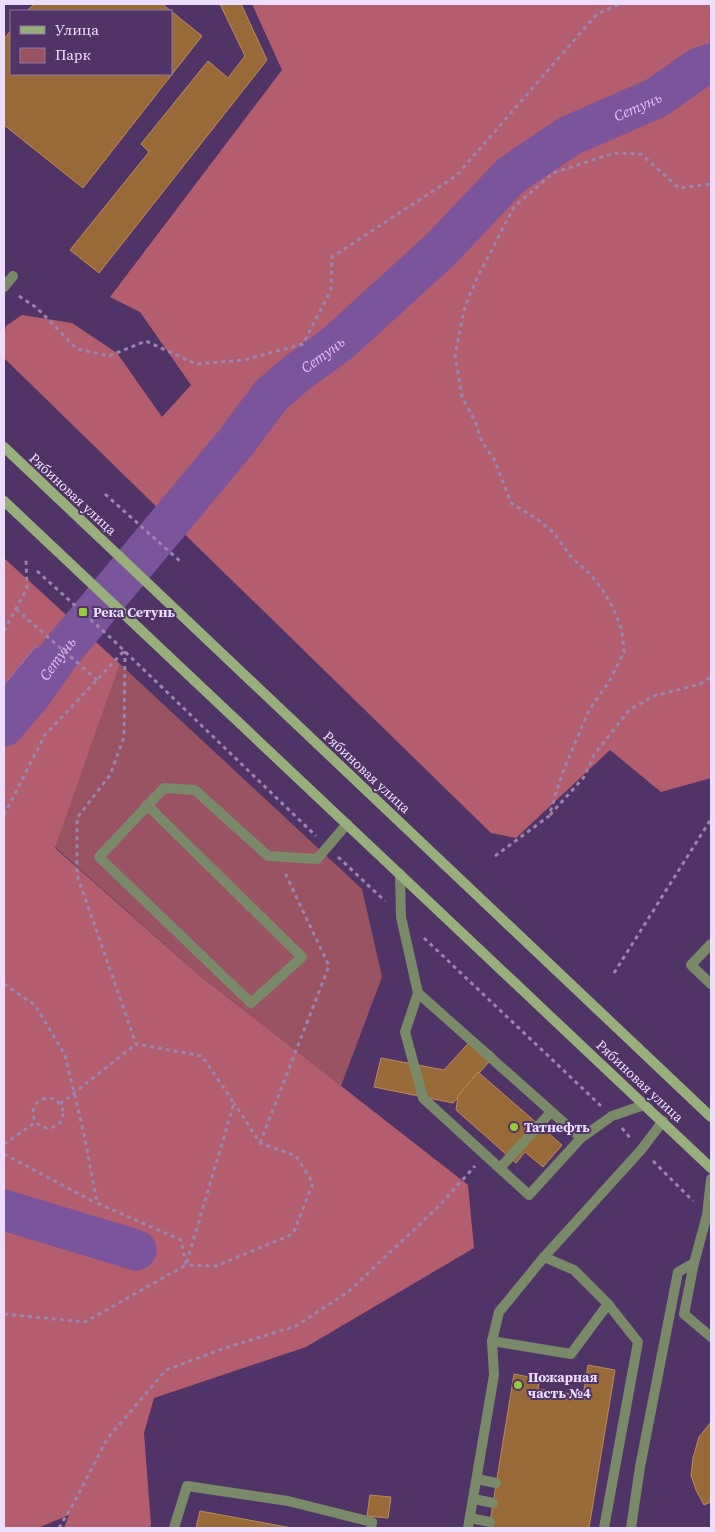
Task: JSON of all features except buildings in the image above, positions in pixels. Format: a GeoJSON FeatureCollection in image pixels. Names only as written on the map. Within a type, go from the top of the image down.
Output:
{"type":"FeatureCollection","features":[{"type":"Feature","properties":{"kind":"main road","name":"Рябиновая улица"},"geometry":{"type":"LineString","coordinates":[[4,447],[711,1117]]}},
{"type":"Feature","properties":{"kind":"main road","name":"Рябиновая улица"},"geometry":{"type":"LineString","coordinates":[[4,500],[711,1168]]}},
{"type":"Feature","properties":{"kind":"lane"},"geometry":{"type":"LineString","coordinates":[[4,287],[13,276]]}},
{"type":"Feature","properties":{"kind":"lane"},"geometry":{"type":"LineString","coordinates":[[147,805],[302,957],[251,1003],[99,857],[147,805],[164,788],[195,790],[268,856],[317,859],[347,824]]}},
{"type":"Feature","properties":{"kind":"lane"},"geometry":{"type":"LineString","coordinates":[[400,874],[401,917],[418,992],[405,1032],[423,1098],[529,1195],[580,1138],[612,1116],[644,1105]]}},
{"type":"Feature","properties":{"kind":"lane"},"geometry":{"type":"LineString","coordinates":[[711,944],[691,965],[711,984]]}},
{"type":"Feature","properties":{"kind":"lane"},"geometry":{"type":"LineString","coordinates":[[418,992],[580,1138]]}},
{"type":"Feature","properties":{"kind":"lane"},"geometry":{"type":"LineString","coordinates":[[500,1168],[551,1112]]}},
{"type":"Feature","properties":{"kind":"lane"},"geometry":{"type":"LineString","coordinates":[[490,1522],[469,1523],[494,1376],[492,1341],[500,1312],[544,1257],[641,1150],[663,1121]]}},
{"type":"Feature","properties":{"kind":"lane"},"geometry":{"type":"LineString","coordinates":[[711,1179],[707,1215],[694,1264],[684,1314],[711,1337]]}},
{"type":"Feature","properties":{"kind":"lane"},"geometry":{"type":"LineString","coordinates":[[544,1257],[574,1270],[608,1304],[638,1342],[604,1528]]}},
{"type":"Feature","properties":{"kind":"lane"},"geometry":{"type":"LineString","coordinates":[[631,1528],[640,1467],[678,1272],[694,1264]]}},
{"type":"Feature","properties":{"kind":"lane"},"geometry":{"type":"LineString","coordinates":[[492,1341],[571,1354],[608,1304]]}},
{"type":"Feature","properties":{"kind":"lane"},"geometry":{"type":"LineString","coordinates":[[477,1479],[496,1483]]}},
{"type":"Feature","properties":{"kind":"lane"},"geometry":{"type":"LineString","coordinates":[[174,1528],[187,1486],[288,1501],[372,1522],[371,1528]]}},
{"type":"Feature","properties":{"kind":"lane"},"geometry":{"type":"LineString","coordinates":[[474,1499],[493,1503]]}},
{"type":"Feature","properties":{"kind":"path"},"geometry":{"type":"LineString","coordinates":[[4,287],[37,308],[76,349],[109,356],[146,341],[196,364],[244,360],[303,344],[331,290],[332,257],[456,176],[597,14],[620,4]]}},
{"type":"Feature","properties":{"kind":"path"},"geometry":{"type":"LineString","coordinates":[[549,816],[562,774],[589,710],[610,680],[624,652],[622,630],[613,608],[602,589],[590,574],[571,557],[553,532],[537,519],[511,503],[494,459],[482,442],[475,421],[462,397],[455,355],[464,306],[514,207],[553,173],[614,153],[641,154],[679,188],[711,184]]}},
{"type":"Feature","properties":{"kind":"path"},"geometry":{"type":"LineString","coordinates":[[105,494],[182,563]]}},
{"type":"Feature","properties":{"kind":"path"},"geometry":{"type":"LineString","coordinates":[[4,631],[27,588],[26,559]]}},
{"type":"Feature","properties":{"kind":"path"},"geometry":{"type":"LineString","coordinates":[[37,571],[113,640]]}},
{"type":"Feature","properties":{"kind":"path"},"geometry":{"type":"LineString","coordinates":[[16,608],[97,680]]}},
{"type":"Feature","properties":{"kind":"path"},"geometry":{"type":"LineString","coordinates":[[4,815],[45,736],[124,651],[124,737],[110,775],[77,818],[77,875],[136,1044]]}},
{"type":"Feature","properties":{"kind":"path"},"geometry":{"type":"LineString","coordinates":[[495,856],[549,816],[584,777],[594,755],[629,710],[654,696],[700,684],[711,677]]}},
{"type":"Feature","properties":{"kind":"path"},"geometry":{"type":"LineString","coordinates":[[614,973],[711,819]]}},
{"type":"Feature","properties":{"kind":"path"},"geometry":{"type":"LineString","coordinates":[[260,1143],[329,966],[278,857]]}},
{"type":"Feature","properties":{"kind":"path"},"geometry":{"type":"LineString","coordinates":[[4,984],[35,1004],[65,1055],[84,1134],[97,1203]]}},
{"type":"Feature","properties":{"kind":"path"},"geometry":{"type":"LineString","coordinates":[[4,1314],[85,1322],[186,1265],[216,1266],[293,1234],[313,1183],[296,1156],[260,1143],[202,1056],[136,1044],[60,1104]]}},
{"type":"Feature","properties":{"kind":"path"},"geometry":{"type":"LineString","coordinates":[[48,1098],[60,1104],[63,1114],[54,1126],[44,1128],[36,1122],[33,1109],[39,1101],[48,1098]]}},
{"type":"Feature","properties":{"kind":"path"},"geometry":{"type":"LineString","coordinates":[[186,1265],[234,1103]]}},
{"type":"Feature","properties":{"kind":"path"},"geometry":{"type":"LineString","coordinates":[[4,1144],[36,1122]]}},
{"type":"Feature","properties":{"kind":"path"},"geometry":{"type":"LineString","coordinates":[[4,1154],[97,1203],[181,1240],[186,1265]]}},
{"type":"Feature","properties":{"kind":"path"},"geometry":{"type":"LineString","coordinates":[[59,1528],[106,1439],[166,1370],[225,1348],[296,1326],[348,1292],[438,1207],[485,1155]]}},
{"type":"Feature","properties":{"kind":"green space"},"geometry":{"type":"Polygon","coordinates":[[[120,664],[362,889],[382,977],[341,1086],[200,976],[55,847],[120,664]]]}},
{"type":"Feature","properties":{"kind":"shaded area"},"geometry":{"type":"Polygon","coordinates":[[[252,4],[711,4],[711,778],[661,792],[610,750],[516,838],[491,833],[4,358],[6,326],[22,315],[72,323],[117,353],[162,417],[191,385],[140,312],[110,297],[282,70],[252,4]]]}},
{"type":"Feature","properties":{"kind":"shaded area"},"geometry":{"type":"Polygon","coordinates":[[[4,558],[120,664],[55,848],[200,976],[468,1185],[474,1248],[306,1347],[154,1398],[144,1433],[150,1528],[64,1528],[69,1515],[38,1528],[4,1528],[4,746],[63,669],[36,646],[4,685],[4,558]]]}},
{"type":"Feature","properties":{"kind":"shaded area"},"geometry":{"type":"Polygon","coordinates":[[[36,646],[63,669],[4,746],[4,685],[36,646]]]}},
{"type":"Feature","properties":{"kind":"waterway","name":"Сетунь"},"geometry":{"type":"LineString","coordinates":[[4,726],[33,692],[57,657],[236,442],[271,395],[298,372],[338,343],[441,249],[511,175],[569,136],[656,98],[699,68],[711,64]]}},
{"type":"Feature","properties":{"kind":"waterway"},"geometry":{"type":"LineString","coordinates":[[4,1210],[136,1250]]}},
{"type":"Feature","properties":{"kind":"place","name":"Река Сетунь"},"geometry":{"type":"Point","coordinates":[83,612]}},
{"type":"Feature","properties":{"kind":"place","name":"Татнефть"},"geometry":{"type":"Point","coordinates":[514,1127]}},
{"type":"Feature","properties":{"kind":"place","name":"Пожарная часть №4"},"geometry":{"type":"Point","coordinates":[518,1385]}}]}
